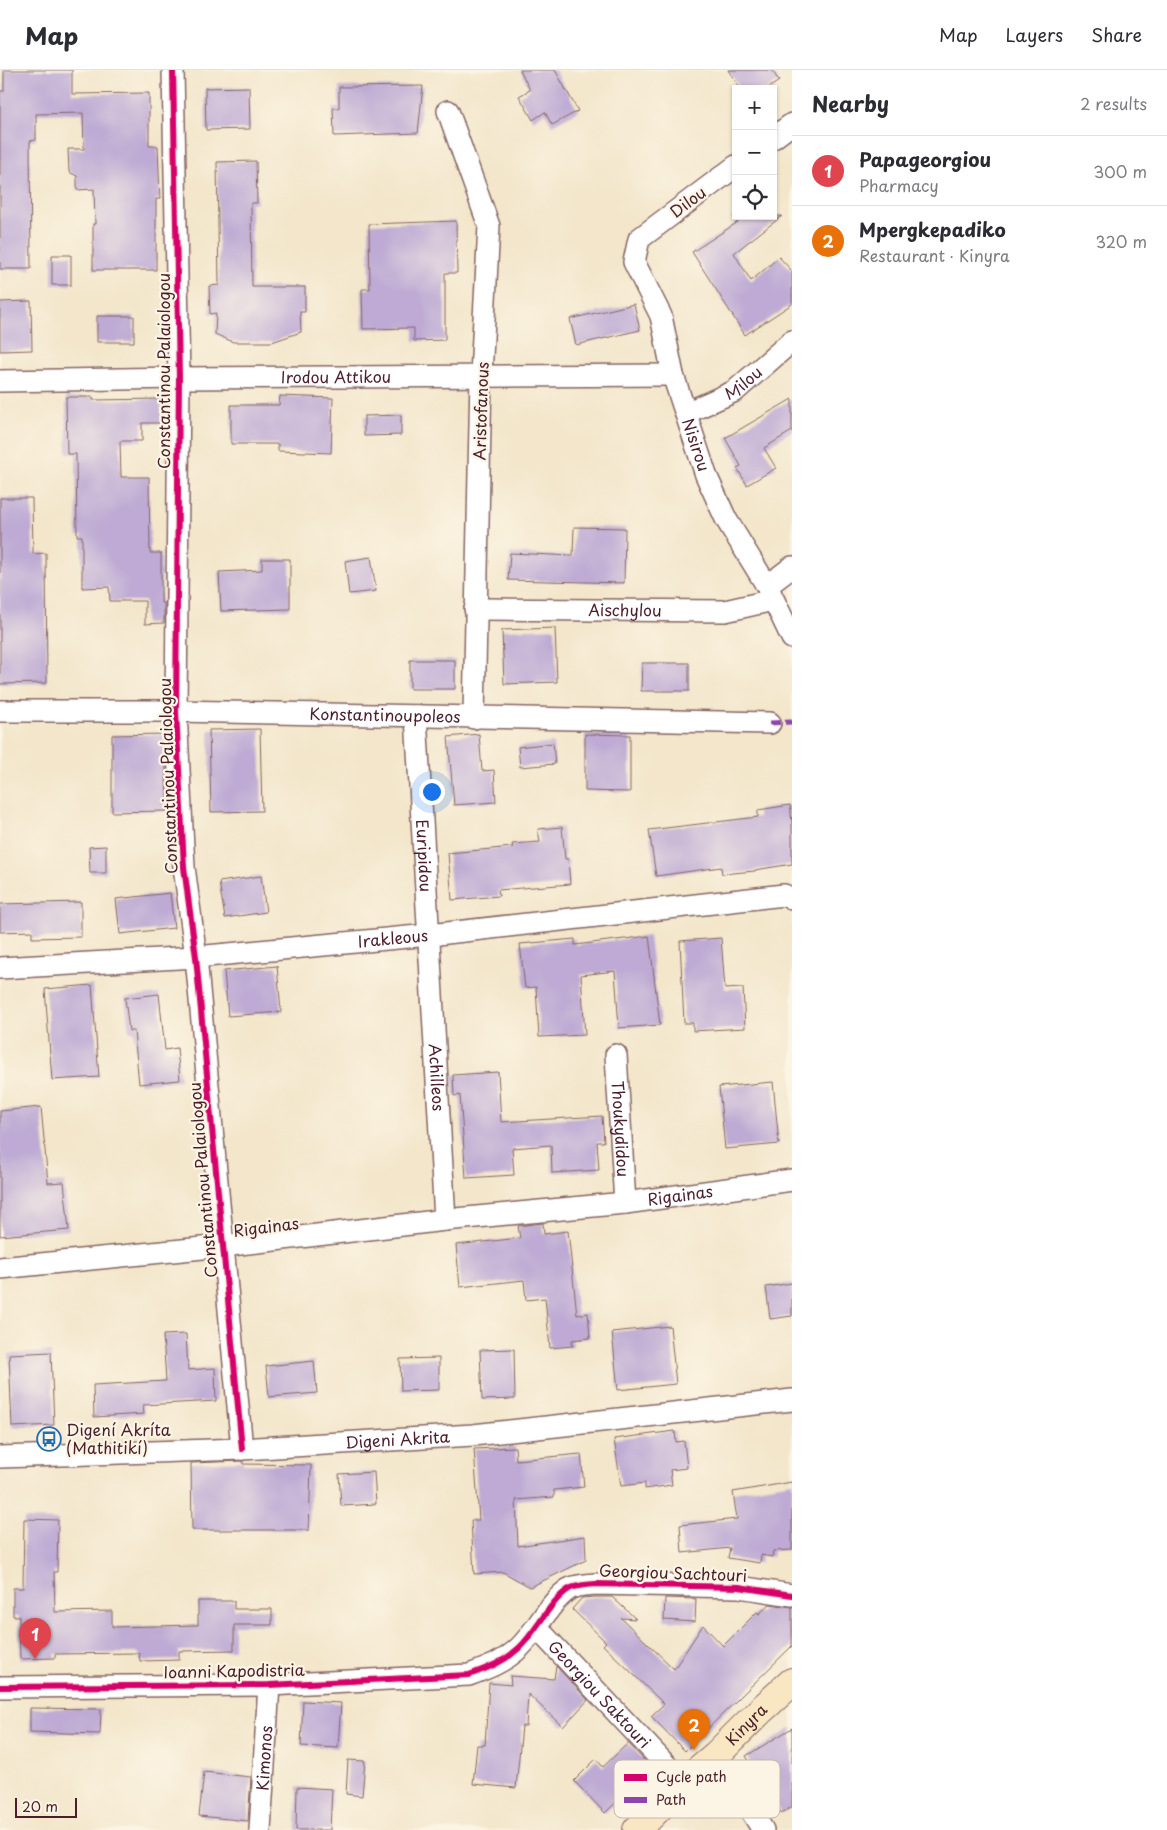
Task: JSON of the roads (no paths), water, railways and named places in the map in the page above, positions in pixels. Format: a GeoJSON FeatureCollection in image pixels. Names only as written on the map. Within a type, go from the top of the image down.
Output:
{"type":"FeatureCollection","features":[{"type":"Feature","properties":{"kind":"street","name":"Constantinou Palaiologou"},"geometry":{"type":"LineString","coordinates":[[173,70],[179,378],[176,710],[184,867],[196,957],[242,1449]]}},
{"type":"Feature","properties":{"kind":"street","name":"Aristofanous"},"geometry":{"type":"LineString","coordinates":[[448,111],[489,226],[481,375],[474,718]]}},
{"type":"Feature","properties":{"kind":"street"},"geometry":{"type":"LineString","coordinates":[[777,135],[792,124]]}},
{"type":"Feature","properties":{"kind":"street","name":"Dilou"},"geometry":{"type":"LineString","coordinates":[[639,239],[732,169]]}},
{"type":"Feature","properties":{"kind":"street","name":"Nisirou"},"geometry":{"type":"LineString","coordinates":[[639,239],[634,262],[661,316],[673,375],[706,475],[726,519],[770,593],[792,638]]}},
{"type":"Feature","properties":{"kind":"street","name":"Milou"},"geometry":{"type":"LineString","coordinates":[[686,413],[735,391],[792,341]]}},
{"type":"Feature","properties":{"kind":"street","name":"Irodou Attikou"},"geometry":{"type":"LineString","coordinates":[[0,381],[481,375],[673,375]]}},
{"type":"Feature","properties":{"kind":"street"},"geometry":{"type":"LineString","coordinates":[[770,593],[792,566]]}},
{"type":"Feature","properties":{"kind":"street","name":"Aischylou"},"geometry":{"type":"LineString","coordinates":[[475,610],[725,611],[770,593]]}},
{"type":"Feature","properties":{"kind":"street","name":"Konstantinoupoleos"},"geometry":{"type":"LineString","coordinates":[[0,711],[176,710],[770,723]]}},
{"type":"Feature","properties":{"kind":"street","name":"Euripidou"},"geometry":{"type":"LineString","coordinates":[[416,716],[429,935]]}},
{"type":"Feature","properties":{"kind":"street","name":"Irakleous"},"geometry":{"type":"LineString","coordinates":[[0,968],[196,957],[429,935],[788,897]]}},
{"type":"Feature","properties":{"kind":"street","name":"Achilleos"},"geometry":{"type":"LineString","coordinates":[[429,935],[445,1220]]}},
{"type":"Feature","properties":{"kind":"street","name":"Thoukydidou"},"geometry":{"type":"LineString","coordinates":[[616,1055],[625,1203]]}},
{"type":"Feature","properties":{"kind":"street","name":"Rigainas"},"geometry":{"type":"LineString","coordinates":[[0,1268],[223,1246],[445,1220],[625,1203],[792,1180]]}},
{"type":"Feature","properties":{"kind":"street","name":"Digeni Akrita"},"geometry":{"type":"LineString","coordinates":[[0,1457],[242,1449],[473,1436],[792,1400]]}},
{"type":"Feature","properties":{"kind":"street","name":"Georgiou Sachtouri"},"geometry":{"type":"LineString","coordinates":[[469,1675],[490,1668],[506,1659],[537,1628],[561,1596],[569,1589],[579,1586],[595,1584],[739,1587],[792,1595]]}},
{"type":"Feature","properties":{"kind":"street","name":"Georgiou Saktouri"},"geometry":{"type":"LineString","coordinates":[[537,1628],[661,1760]]}},
{"type":"Feature","properties":{"kind":"street","name":"Ioanni Kapodistria"},"geometry":{"type":"LineString","coordinates":[[0,1687],[269,1685],[469,1675]]}},
{"type":"Feature","properties":{"kind":"street","name":"Kinyra"},"geometry":{"type":"LineString","coordinates":[[710,1760],[792,1682]]}},
{"type":"Feature","properties":{"kind":"street","name":"Kimonos"},"geometry":{"type":"LineString","coordinates":[[260,1830],[269,1685]]}},
{"type":"Feature","properties":{"kind":"street"},"geometry":{"type":"LineString","coordinates":[[716,1755],[719,1760]]}},
{"type":"Feature","properties":{"kind":"street","name":"Kinyra"},"geometry":{"type":"LineString","coordinates":[[637,1830],[649,1818]]}},
{"type":"Feature","properties":{"kind":"street"},"geometry":{"type":"LineString","coordinates":[[755,1818],[763,1830]]}},
{"type":"Feature","properties":{"kind":"place","name":"Digení Akríta (Mathitikí)"},"geometry":{"type":"Point","coordinates":[49,1439]}},
{"type":"Feature","properties":{"kind":"place","name":"Papageorgiou"},"geometry":{"type":"Point","coordinates":[35,1659]}},
{"type":"Feature","properties":{"kind":"place","name":"Mpergkepadiko"},"geometry":{"type":"Point","coordinates":[694,1750]}}]}
